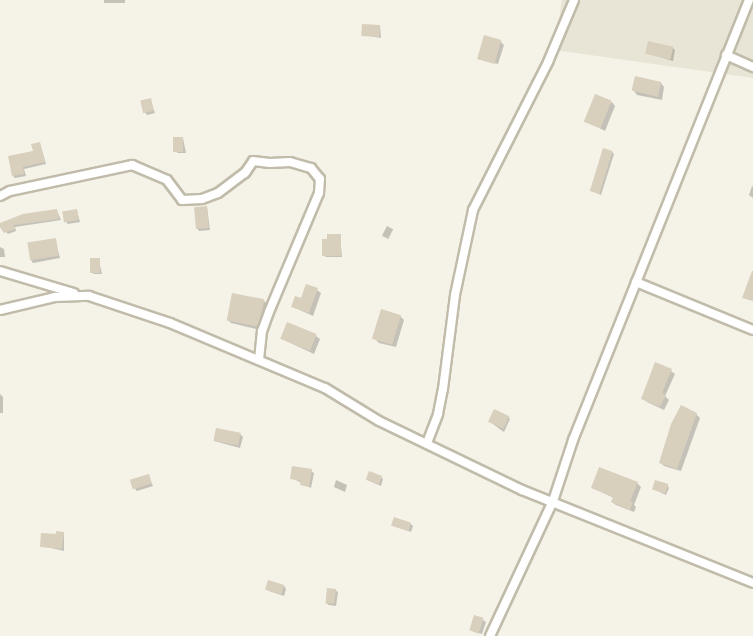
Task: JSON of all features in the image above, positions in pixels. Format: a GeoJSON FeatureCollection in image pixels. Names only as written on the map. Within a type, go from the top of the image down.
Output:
{"type":"FeatureCollection","features":[{"type":"Feature","properties":{"kind":"street"},"geometry":{"type":"LineString","coordinates":[[427,444],[441,397],[455,295],[473,210],[548,62],[574,0]]}},
{"type":"Feature","properties":{"kind":"street"},"geometry":{"type":"LineString","coordinates":[[490,636],[553,501],[573,440],[749,0]]}},
{"type":"Feature","properties":{"kind":"street"},"geometry":{"type":"LineString","coordinates":[[726,55],[753,67]]}},
{"type":"Feature","properties":{"kind":"street"},"geometry":{"type":"LineString","coordinates":[[0,196],[10,191],[132,165],[166,180],[182,200],[202,199],[218,193],[245,173],[253,161],[270,164],[290,162],[311,168],[320,179],[319,193],[262,331],[258,360]]}},
{"type":"Feature","properties":{"kind":"street"},"geometry":{"type":"LineString","coordinates":[[0,271],[101,299],[170,322],[325,388],[379,421],[522,490],[753,583]]}},
{"type":"Feature","properties":{"kind":"street"},"geometry":{"type":"LineString","coordinates":[[636,282],[753,330]]}},
{"type":"Feature","properties":{"kind":"street"},"geometry":{"type":"LineString","coordinates":[[0,310],[55,297],[81,295]]}},
{"type":"Feature","properties":{"kind":"shaded area"},"geometry":{"type":"Polygon","coordinates":[[[562,0],[753,0],[753,78],[554,50],[562,0]]]}},
{"type":"Feature","properties":{"kind":"building"},"geometry":{"type":"Polygon","coordinates":[[[362,24],[380,25],[379,37],[361,36],[362,24]]]}},
{"type":"Feature","properties":{"kind":"building"},"geometry":{"type":"Polygon","coordinates":[[[484,35],[501,40],[494,64],[477,59],[484,35]]]}},
{"type":"Feature","properties":{"kind":"building"},"geometry":{"type":"Polygon","coordinates":[[[648,41],[673,47],[670,60],[645,54],[648,41]]]}},
{"type":"Feature","properties":{"kind":"building"},"geometry":{"type":"Polygon","coordinates":[[[635,76],[661,82],[658,97],[632,91],[635,76]]]}},
{"type":"Feature","properties":{"kind":"building"},"geometry":{"type":"Polygon","coordinates":[[[595,94],[612,101],[600,129],[584,122],[595,94]]]}},
{"type":"Feature","properties":{"kind":"building"},"geometry":{"type":"Polygon","coordinates":[[[151,98],[154,111],[143,113],[140,100],[151,98]]]}},
{"type":"Feature","properties":{"kind":"building"},"geometry":{"type":"Polygon","coordinates":[[[173,137],[183,137],[183,152],[173,152],[173,137]]]}},
{"type":"Feature","properties":{"kind":"building"},"geometry":{"type":"Polygon","coordinates":[[[40,142],[45,162],[23,167],[24,174],[12,176],[8,156],[33,151],[31,144],[40,142]]]}},
{"type":"Feature","properties":{"kind":"building"},"geometry":{"type":"Polygon","coordinates":[[[603,148],[613,151],[599,194],[590,191],[603,148]]]}},
{"type":"Feature","properties":{"kind":"building"},"geometry":{"type":"Polygon","coordinates":[[[207,206],[209,228],[196,229],[194,207],[207,206]]]}},
{"type":"Feature","properties":{"kind":"building"},"geometry":{"type":"Polygon","coordinates":[[[57,209],[59,219],[14,225],[15,229],[4,233],[0,227],[0,223],[23,214],[57,209]]]}},
{"type":"Feature","properties":{"kind":"building"},"geometry":{"type":"Polygon","coordinates":[[[77,209],[79,220],[64,222],[62,212],[77,209]]]}},
{"type":"Feature","properties":{"kind":"building"},"geometry":{"type":"Polygon","coordinates":[[[327,234],[341,234],[341,256],[322,256],[322,239],[327,239],[327,234]]]}},
{"type":"Feature","properties":{"kind":"building"},"geometry":{"type":"Polygon","coordinates":[[[56,238],[59,256],[30,260],[27,243],[56,238]]]}},
{"type":"Feature","properties":{"kind":"building"},"geometry":{"type":"Polygon","coordinates":[[[90,258],[100,258],[100,273],[90,273],[90,258]]]}},
{"type":"Feature","properties":{"kind":"building"},"geometry":{"type":"Polygon","coordinates":[[[753,271],[753,301],[742,298],[753,271]]]}},
{"type":"Feature","properties":{"kind":"building"},"geometry":{"type":"Polygon","coordinates":[[[306,284],[318,288],[309,313],[291,307],[295,296],[301,298],[306,284]]]}},
{"type":"Feature","properties":{"kind":"building"},"geometry":{"type":"Polygon","coordinates":[[[232,293],[264,299],[259,327],[227,320],[232,293]]]}},
{"type":"Feature","properties":{"kind":"building"},"geometry":{"type":"Polygon","coordinates":[[[381,309],[401,315],[392,345],[372,339],[381,309]]]}},
{"type":"Feature","properties":{"kind":"building"},"geometry":{"type":"Polygon","coordinates":[[[287,322],[317,334],[310,351],[280,339],[287,322]]]}},
{"type":"Feature","properties":{"kind":"building"},"geometry":{"type":"Polygon","coordinates":[[[655,362],[672,369],[662,393],[666,395],[660,407],[641,399],[655,362]]]}},
{"type":"Feature","properties":{"kind":"building"},"geometry":{"type":"Polygon","coordinates":[[[681,405],[697,413],[677,469],[659,463],[671,424],[681,405]]]}},
{"type":"Feature","properties":{"kind":"building"},"geometry":{"type":"Polygon","coordinates":[[[494,409],[509,416],[503,429],[488,422],[494,409]]]}},
{"type":"Feature","properties":{"kind":"building"},"geometry":{"type":"Polygon","coordinates":[[[216,428],[241,433],[238,446],[214,441],[216,428]]]}},
{"type":"Feature","properties":{"kind":"building"},"geometry":{"type":"Polygon","coordinates":[[[292,466],[312,469],[309,487],[300,485],[301,481],[290,479],[292,466]]]}},
{"type":"Feature","properties":{"kind":"building"},"geometry":{"type":"Polygon","coordinates":[[[599,467],[638,482],[630,501],[633,502],[630,510],[611,502],[613,497],[591,488],[599,467]]]}},
{"type":"Feature","properties":{"kind":"building"},"geometry":{"type":"Polygon","coordinates":[[[369,471],[382,476],[379,484],[366,479],[369,471]]]}},
{"type":"Feature","properties":{"kind":"building"},"geometry":{"type":"Polygon","coordinates":[[[149,474],[152,484],[133,489],[130,480],[149,474]]]}},
{"type":"Feature","properties":{"kind":"building"},"geometry":{"type":"Polygon","coordinates":[[[655,480],[668,484],[665,494],[652,490],[655,480]]]}},
{"type":"Feature","properties":{"kind":"building"},"geometry":{"type":"Polygon","coordinates":[[[394,517],[411,523],[408,531],[391,526],[394,517]]]}},
{"type":"Feature","properties":{"kind":"building"},"geometry":{"type":"Polygon","coordinates":[[[56,531],[64,532],[62,549],[40,547],[41,533],[56,534],[56,531]]]}},
{"type":"Feature","properties":{"kind":"building"},"geometry":{"type":"Polygon","coordinates":[[[268,580],[284,585],[281,595],[265,590],[268,580]]]}},
{"type":"Feature","properties":{"kind":"building"},"geometry":{"type":"Polygon","coordinates":[[[327,588],[336,589],[334,604],[325,603],[327,588]]]}},
{"type":"Feature","properties":{"kind":"building"},"geometry":{"type":"Polygon","coordinates":[[[474,615],[484,618],[479,633],[469,630],[474,615]]]}}]}
